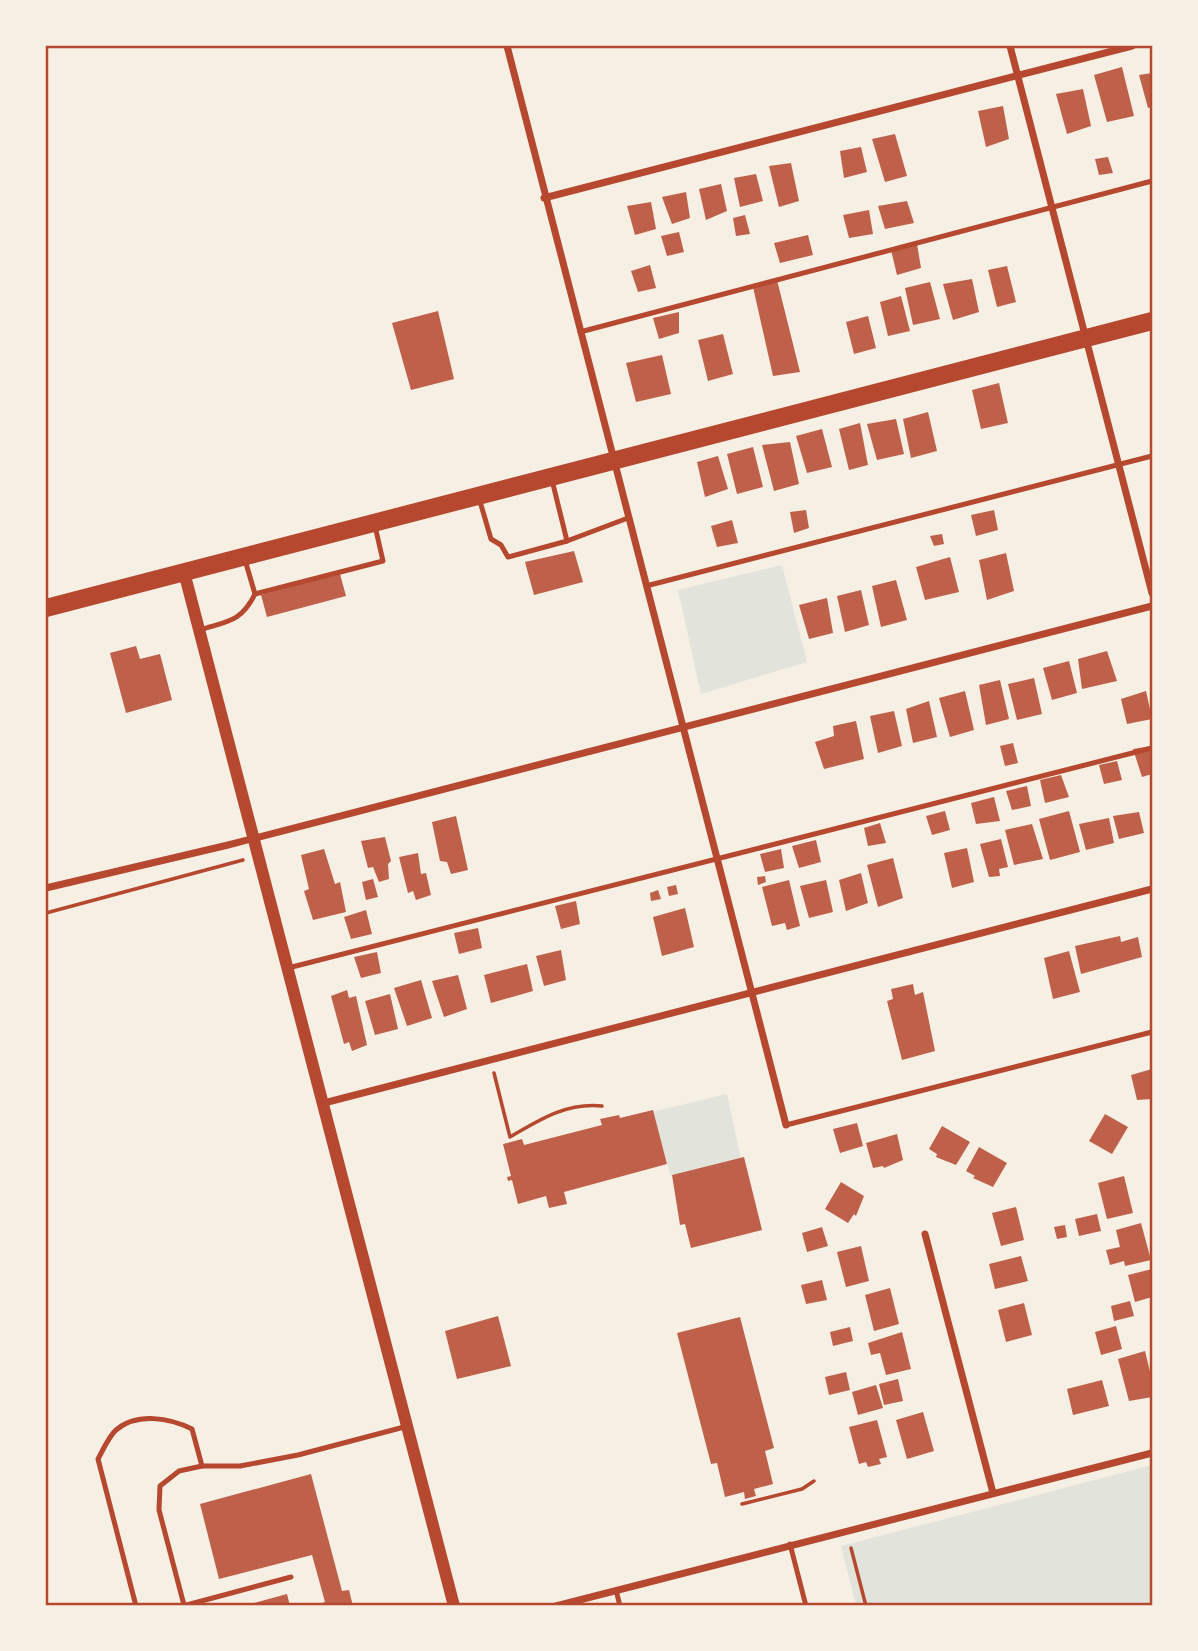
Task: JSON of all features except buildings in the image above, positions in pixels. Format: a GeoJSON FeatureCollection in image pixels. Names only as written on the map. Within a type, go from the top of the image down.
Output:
{"type":"FeatureCollection","features":[{"type":"Feature","properties":{"kind":"main road"},"geometry":{"type":"LineString","coordinates":[[46,608],[1153,321]]}},
{"type":"Feature","properties":{"kind":"street"},"geometry":{"type":"LineString","coordinates":[[507,46],[544,198],[786,1125]]}},
{"type":"Feature","properties":{"kind":"street"},"geometry":{"type":"LineString","coordinates":[[1010,46],[1153,593]]}},
{"type":"Feature","properties":{"kind":"street"},"geometry":{"type":"LineString","coordinates":[[544,198],[1132,46]]}},
{"type":"Feature","properties":{"kind":"street"},"geometry":{"type":"LineString","coordinates":[[184,572],[454,1605]]}},
{"type":"Feature","properties":{"kind":"street"},"geometry":{"type":"LineString","coordinates":[[46,888],[254,838],[1153,606]]}},
{"type":"Feature","properties":{"kind":"street"},"geometry":{"type":"LineString","coordinates":[[324,1103],[1153,889]]}},
{"type":"Feature","properties":{"kind":"street"},"geometry":{"type":"LineString","coordinates":[[925,1234],[993,1493]]}},
{"type":"Feature","properties":{"kind":"street"},"geometry":{"type":"LineString","coordinates":[[556,1605],[1153,1453]]}},
{"type":"Feature","properties":{"kind":"lane"},"geometry":{"type":"LineString","coordinates":[[580,332],[1153,181]]}},
{"type":"Feature","properties":{"kind":"lane"},"geometry":{"type":"LineString","coordinates":[[646,586],[1153,456]]}},
{"type":"Feature","properties":{"kind":"lane"},"geometry":{"type":"LineString","coordinates":[[551,477],[567,541]]}},
{"type":"Feature","properties":{"kind":"lane"},"geometry":{"type":"LineString","coordinates":[[478,496],[491,539],[501,545],[508,557],[567,541],[628,517]]}},
{"type":"Feature","properties":{"kind":"lane"},"geometry":{"type":"LineString","coordinates":[[255,594],[383,561],[374,523]]}},
{"type":"Feature","properties":{"kind":"lane"},"geometry":{"type":"LineString","coordinates":[[200,630],[235,619],[246,612],[255,594],[245,556]]}},
{"type":"Feature","properties":{"kind":"lane"},"geometry":{"type":"LineString","coordinates":[[288,968],[1153,748]]}},
{"type":"Feature","properties":{"kind":"lane"},"geometry":{"type":"LineString","coordinates":[[786,1125],[1153,1032]]}},
{"type":"Feature","properties":{"kind":"lane"},"geometry":{"type":"LineString","coordinates":[[136,1605],[98,1459],[115,1430],[135,1419],[173,1419],[192,1429],[202,1466]]}},
{"type":"Feature","properties":{"kind":"lane"},"geometry":{"type":"LineString","coordinates":[[291,1577],[183,1605],[159,1510],[160,1486],[179,1471],[202,1466],[240,1466],[275,1460],[408,1426]]}},
{"type":"Feature","properties":{"kind":"lane"},"geometry":{"type":"LineString","coordinates":[[790,1544],[806,1605]]}},
{"type":"Feature","properties":{"kind":"lane"},"geometry":{"type":"LineString","coordinates":[[616,1590],[620,1605]]}},
{"type":"Feature","properties":{"kind":"path"},"geometry":{"type":"LineString","coordinates":[[46,913],[245,860]]}},
{"type":"Feature","properties":{"kind":"path"},"geometry":{"type":"LineString","coordinates":[[491,1060],[510,1137],[559,1112],[583,1104],[602,1107]]}},
{"type":"Feature","properties":{"kind":"path"},"geometry":{"type":"LineString","coordinates":[[743,1504],[802,1489],[814,1481]]}},
{"type":"Feature","properties":{"kind":"path"},"geometry":{"type":"LineString","coordinates":[[851,1548],[866,1605]]}},
{"type":"Feature","properties":{"kind":"shaded area"},"geometry":{"type":"Polygon","coordinates":[[[782,565],[807,662],[701,694],[678,590],[782,565]]]}},
{"type":"Feature","properties":{"kind":"shaded area"},"geometry":{"type":"Polygon","coordinates":[[[727,1094],[741,1159],[671,1176],[652,1112],[727,1094]]]}},
{"type":"Feature","properties":{"kind":"shaded area"},"geometry":{"type":"Polygon","coordinates":[[[1152,1465],[1152,1605],[856,1605],[841,1546],[1152,1465]]]}}]}
